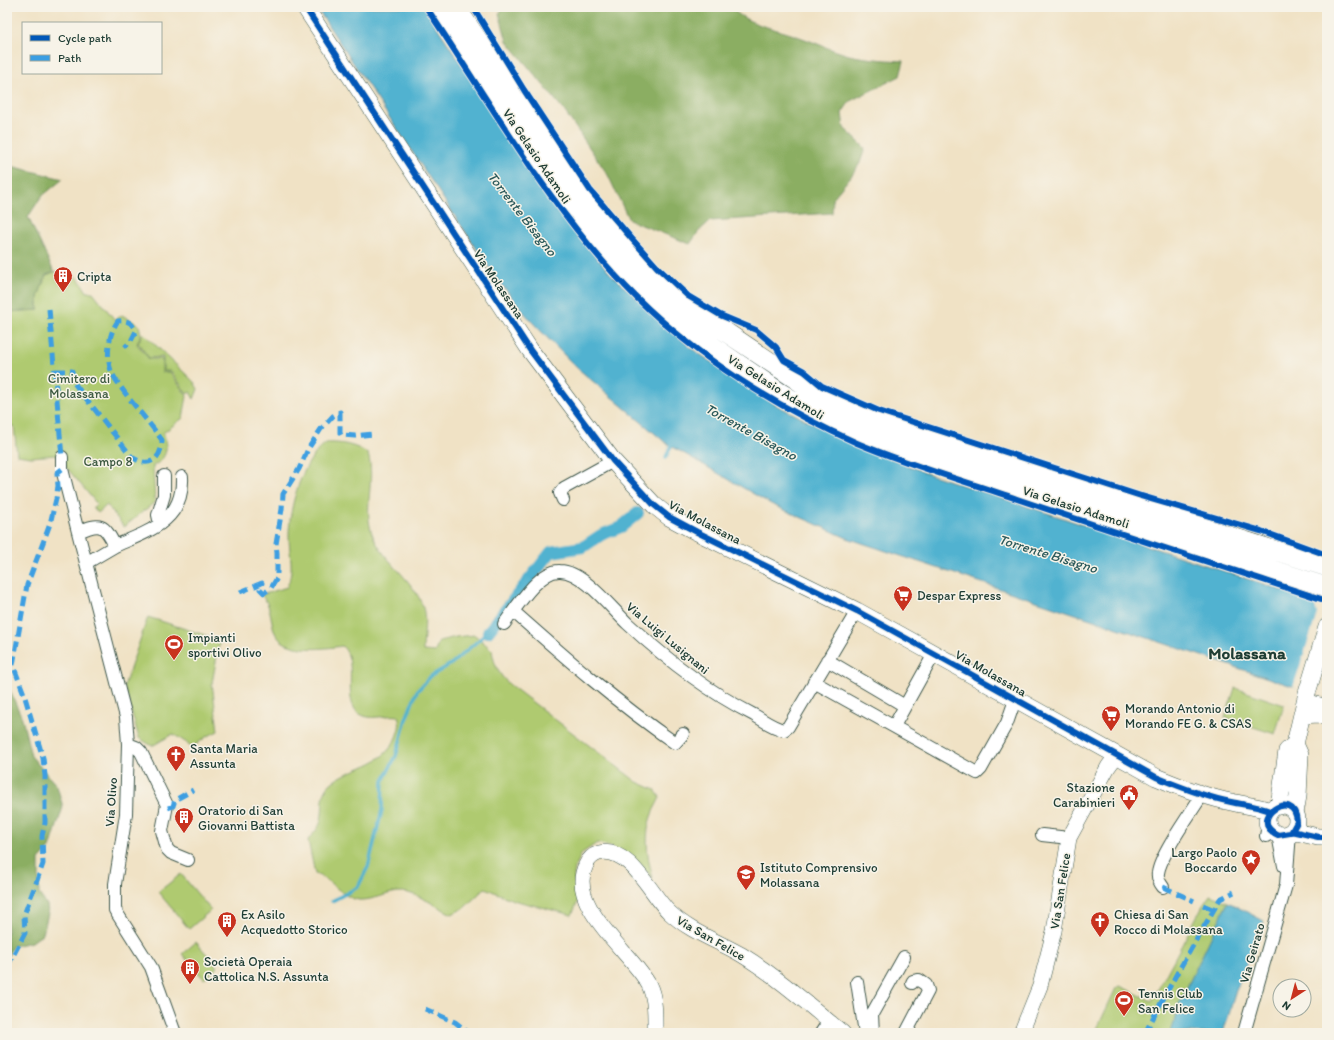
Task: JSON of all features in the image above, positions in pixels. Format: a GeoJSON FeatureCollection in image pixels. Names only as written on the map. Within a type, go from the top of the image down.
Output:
{"type":"FeatureCollection","features":[{"type":"Feature","properties":{"kind":"main road","name":"Via Molassana"},"geometry":{"type":"LineString","coordinates":[[305,7],[498,303],[570,406],[612,461],[644,496],[669,517],[708,538],[857,611],[1156,777],[1202,795],[1231,803],[1252,814],[1318,837],[1327,837]]}},
{"type":"Feature","properties":{"kind":"main road","name":"Via Gelasio Adamoli"},"geometry":{"type":"LineString","coordinates":[[436,7],[558,189],[586,227],[615,261],[670,313],[711,345],[778,391],[811,411],[857,434],[930,460],[1327,587]]}},
{"type":"Feature","properties":{"kind":"main road","name":"Via Gelasio Adamoli"},"geometry":{"type":"LineString","coordinates":[[456,7],[571,182],[598,218],[627,250],[678,300],[821,396],[874,422],[1327,567]]}},
{"type":"Feature","properties":{"kind":"main road"},"geometry":{"type":"LineString","coordinates":[[1280,823],[1298,796],[1300,755],[1295,744],[1327,627]]}},
{"type":"Feature","properties":{"kind":"main road"},"geometry":{"type":"LineString","coordinates":[[1305,703],[1318,714],[1327,716]]}},
{"type":"Feature","properties":{"kind":"main road","name":"Via Molassana"},"geometry":{"type":"LineString","coordinates":[[1280,823],[1327,831]]}},
{"type":"Feature","properties":{"kind":"street","name":"Via Olivo"},"geometry":{"type":"LineString","coordinates":[[62,457],[62,469],[126,716],[128,744],[126,814],[115,884],[115,910],[151,967],[175,1033]]}},
{"type":"Feature","properties":{"kind":"street"},"geometry":{"type":"LineString","coordinates":[[562,500],[560,493],[564,488],[612,461]]}},
{"type":"Feature","properties":{"kind":"street"},"geometry":{"type":"LineString","coordinates":[[160,524],[158,515],[164,495],[164,476]]}},
{"type":"Feature","properties":{"kind":"street"},"geometry":{"type":"LineString","coordinates":[[86,563],[115,546],[160,524],[178,504],[182,488],[182,477]]}},
{"type":"Feature","properties":{"kind":"street"},"geometry":{"type":"LineString","coordinates":[[78,532],[93,526],[99,526],[105,529],[115,546]]}},
{"type":"Feature","properties":{"kind":"street","name":"Via Luigi Lusignani"},"geometry":{"type":"LineString","coordinates":[[504,624],[541,578],[560,571],[570,573],[581,579],[629,625],[694,680],[729,702],[781,730],[788,727],[814,682]]}},
{"type":"Feature","properties":{"kind":"street"},"geometry":{"type":"LineString","coordinates":[[857,611],[814,682],[977,773],[982,769],[1007,723],[1015,700]]}},
{"type":"Feature","properties":{"kind":"street"},"geometry":{"type":"LineString","coordinates":[[514,612],[580,671],[634,715],[675,743],[683,734]]}},
{"type":"Feature","properties":{"kind":"street"},"geometry":{"type":"LineString","coordinates":[[894,726],[934,654]]}},
{"type":"Feature","properties":{"kind":"street"},"geometry":{"type":"LineString","coordinates":[[827,660],[905,706]]}},
{"type":"Feature","properties":{"kind":"street"},"geometry":{"type":"LineString","coordinates":[[1305,703],[1327,707]]}},
{"type":"Feature","properties":{"kind":"street"},"geometry":{"type":"LineString","coordinates":[[128,744],[136,747],[141,752],[167,805],[162,831],[167,849],[188,860]]}},
{"type":"Feature","properties":{"kind":"street","name":"Via San Felice"},"geometry":{"type":"LineString","coordinates":[[1021,1033],[1040,986],[1054,931],[1069,838],[1108,767],[1116,756]]}},
{"type":"Feature","properties":{"kind":"street"},"geometry":{"type":"LineString","coordinates":[[1163,887],[1158,880],[1158,870],[1170,845],[1202,795]]}},
{"type":"Feature","properties":{"kind":"street","name":"Via Geirato"},"geometry":{"type":"LineString","coordinates":[[1244,1033],[1287,881],[1280,823]]}},
{"type":"Feature","properties":{"kind":"street"},"geometry":{"type":"LineString","coordinates":[[1042,836],[1069,838]]}},
{"type":"Feature","properties":{"kind":"street","name":"Via San Felice"},"geometry":{"type":"LineString","coordinates":[[655,1033],[654,998],[648,984],[595,916],[583,892],[582,877],[584,869],[587,862],[596,854],[609,853],[623,859],[637,870],[657,900],[677,919],[760,967],[825,1027],[843,1033]]}},
{"type":"Feature","properties":{"kind":"street"},"geometry":{"type":"LineString","coordinates":[[874,1033],[872,1014],[904,957]]}},
{"type":"Feature","properties":{"kind":"street"},"geometry":{"type":"LineString","coordinates":[[906,1033],[928,991],[926,985],[919,980],[913,981],[912,984]]}},
{"type":"Feature","properties":{"kind":"street"},"geometry":{"type":"LineString","coordinates":[[857,982],[865,1033]]}},
{"type":"Feature","properties":{"kind":"green space"},"geometry":{"type":"Polygon","coordinates":[[[505,7],[730,7],[744,18],[752,22],[794,35],[842,53],[869,58],[904,61],[900,76],[850,101],[842,113],[844,128],[865,148],[860,163],[833,198],[832,213],[710,221],[699,231],[690,244],[629,220],[608,175],[563,109],[507,41],[499,13],[505,7]]]}},
{"type":"Feature","properties":{"kind":"green space"},"geometry":{"type":"Polygon","coordinates":[[[7,165],[63,179],[41,197],[28,217],[54,272],[46,275],[38,297],[38,310],[7,312],[7,165]]]}},
{"type":"Feature","properties":{"kind":"green space","name":"Cimitero di Molassana"},"geometry":{"type":"Polygon","coordinates":[[[54,272],[71,274],[78,278],[87,292],[93,292],[115,320],[122,315],[139,325],[141,334],[137,344],[149,359],[162,359],[162,372],[170,372],[187,396],[183,418],[163,433],[166,443],[166,452],[161,460],[153,466],[155,502],[124,527],[107,505],[98,513],[93,507],[97,504],[56,455],[31,457],[17,455],[14,426],[7,427],[7,312],[38,310],[38,297],[46,275],[54,272]]]}},
{"type":"Feature","properties":{"kind":"green space"},"geometry":{"type":"Polygon","coordinates":[[[143,333],[194,382],[198,389],[194,399],[190,392],[187,394],[171,371],[163,371],[163,357],[149,358],[138,343],[143,333]]]}},
{"type":"Feature","properties":{"kind":"green space"},"geometry":{"type":"Polygon","coordinates":[[[326,443],[348,445],[359,448],[368,454],[371,474],[369,505],[370,526],[378,546],[409,582],[421,602],[425,617],[423,651],[435,652],[439,641],[475,635],[492,650],[498,669],[510,685],[637,782],[655,790],[660,797],[653,812],[647,838],[649,862],[653,878],[621,851],[597,843],[582,853],[575,868],[574,876],[578,901],[572,915],[513,900],[485,888],[464,908],[452,914],[421,898],[402,892],[364,900],[353,899],[321,876],[315,874],[308,840],[320,823],[324,796],[327,788],[338,778],[367,765],[384,754],[391,747],[399,729],[398,716],[368,717],[356,711],[352,704],[350,663],[342,646],[314,649],[285,643],[278,638],[274,630],[267,602],[261,595],[287,587],[291,574],[289,536],[291,511],[294,498],[298,485],[310,461],[326,443]]]}},
{"type":"Feature","properties":{"kind":"green space","name":"Impianti sportivi Olivo"},"geometry":{"type":"Polygon","coordinates":[[[148,617],[220,640],[212,683],[218,731],[206,737],[193,747],[173,734],[152,746],[139,738],[124,686],[148,617]]]}},
{"type":"Feature","properties":{"kind":"green space"},"geometry":{"type":"Polygon","coordinates":[[[7,684],[22,718],[31,756],[57,786],[63,807],[50,848],[39,860],[39,894],[47,905],[48,913],[43,934],[32,942],[13,946],[7,957],[7,684]]]}},
{"type":"Feature","properties":{"kind":"green space"},"geometry":{"type":"Polygon","coordinates":[[[1235,688],[1284,705],[1275,734],[1225,718],[1235,688]]]}},
{"type":"Feature","properties":{"kind":"green space"},"geometry":{"type":"Polygon","coordinates":[[[181,874],[211,910],[189,929],[158,892],[181,874]]]}},
{"type":"Feature","properties":{"kind":"green space"},"geometry":{"type":"Polygon","coordinates":[[[1210,895],[1228,902],[1179,1004],[1171,1033],[1095,1033],[1116,988],[1120,986],[1152,1001],[1203,905],[1210,895]]]}},
{"type":"Feature","properties":{"kind":"green space"},"geometry":{"type":"Polygon","coordinates":[[[196,942],[218,967],[204,979],[182,954],[196,942]]]}},
{"type":"Feature","properties":{"kind":"water","name":"Torrente Bisagno"},"geometry":{"type":"Polygon","coordinates":[[[316,7],[424,7],[494,114],[576,234],[612,275],[691,348],[778,406],[838,436],[926,473],[1327,605],[1327,694],[1292,686],[847,538],[771,504],[666,443],[576,367],[531,321],[494,275],[316,7]]]}},
{"type":"Feature","properties":{"kind":"water"},"geometry":{"type":"Polygon","coordinates":[[[1228,902],[1264,921],[1238,984],[1223,1033],[1171,1033],[1179,1004],[1228,902]]]}},
{"type":"Feature","properties":{"kind":"pier"},"geometry":{"type":"Polygon","coordinates":[[[1308,597],[1327,603],[1327,696],[1293,687],[1317,614],[1315,606],[1308,597]]]}},
{"type":"Feature","properties":{"kind":"waterway"},"geometry":{"type":"LineString","coordinates":[[666,457],[672,443]]}},
{"type":"Feature","properties":{"kind":"waterway"},"geometry":{"type":"LineString","coordinates":[[488,632],[551,552],[583,547],[601,535],[621,527],[638,513]]}},
{"type":"Feature","properties":{"kind":"waterway"},"geometry":{"type":"LineString","coordinates":[[332,901],[358,887],[368,867],[382,810],[383,781],[396,756],[406,719],[417,691],[431,676],[451,664],[488,632]]}},
{"type":"Feature","properties":{"kind":"marked path"},"geometry":{"type":"LineString","coordinates":[[49,309],[62,457]]}},
{"type":"Feature","properties":{"kind":"marked path"},"geometry":{"type":"LineString","coordinates":[[55,371],[72,371],[74,383],[132,457],[144,462],[149,462],[157,457],[160,452],[162,440],[118,383],[113,375],[109,362],[108,355],[110,340],[118,321],[129,322],[136,331],[131,341],[125,347]]}},
{"type":"Feature","properties":{"kind":"marked path"},"geometry":{"type":"LineString","coordinates":[[240,592],[262,583],[260,589],[264,593],[271,588],[277,578],[276,544],[283,494],[321,429],[333,416],[340,412],[341,435],[355,436],[372,434]]}},
{"type":"Feature","properties":{"kind":"marked path"},"geometry":{"type":"LineString","coordinates":[[7,967],[25,933],[24,915],[43,864],[42,836],[45,823],[45,776],[43,758],[24,694],[13,665],[27,585],[50,524],[58,486],[57,473],[62,469]]}},
{"type":"Feature","properties":{"kind":"marked path"},"geometry":{"type":"LineString","coordinates":[[168,808],[173,806],[175,800],[193,790]]}},
{"type":"Feature","properties":{"kind":"marked path"},"geometry":{"type":"LineString","coordinates":[[1163,887],[1194,901]]}},
{"type":"Feature","properties":{"kind":"marked path"},"geometry":{"type":"LineString","coordinates":[[1145,1033],[1176,975],[1220,899],[1234,892]]}},
{"type":"Feature","properties":{"kind":"marked path"},"geometry":{"type":"LineString","coordinates":[[1203,905],[1214,910]]}},
{"type":"Feature","properties":{"kind":"marked path"},"geometry":{"type":"LineString","coordinates":[[425,1009],[455,1022],[469,1033]]}},
{"type":"Feature","properties":{"kind":"cycle path"},"geometry":{"type":"LineString","coordinates":[[305,7],[530,350],[613,461],[654,505],[669,517],[697,532],[857,611],[1156,777],[1183,788],[1212,797],[1270,811]]}},
{"type":"Feature","properties":{"kind":"cycle path"},"geometry":{"type":"LineString","coordinates":[[426,7],[525,158],[578,231],[607,266],[637,298],[661,320],[686,341],[741,380],[769,398],[827,429],[857,443],[896,458],[1094,525],[1327,601]]}},
{"type":"Feature","properties":{"kind":"cycle path"},"geometry":{"type":"LineString","coordinates":[[473,7],[524,90],[590,190],[657,267],[688,296],[720,315],[756,330],[776,347],[784,360],[804,371],[822,386],[879,411],[1141,496],[1261,531],[1327,555]]}},
{"type":"Feature","properties":{"kind":"cycle path"},"geometry":{"type":"LineString","coordinates":[[1290,833],[1278,835],[1269,829],[1267,821],[1269,815],[1274,809],[1281,806],[1289,806],[1294,811],[1297,822],[1292,831],[1318,837],[1327,837]]}},
{"type":"Feature","properties":{"kind":"place","name":"Cripta"},"geometry":{"type":"Point","coordinates":[63,293]}},
{"type":"Feature","properties":{"kind":"place","name":"Despar Express"},"geometry":{"type":"Point","coordinates":[903,612]}},
{"type":"Feature","properties":{"kind":"place","name":"Impianti sportivi Olivo"},"geometry":{"type":"Point","coordinates":[174,661]}},
{"type":"Feature","properties":{"kind":"place","name":"Morando Antonio di Morando FE G. & CSAS"},"geometry":{"type":"Point","coordinates":[1111,732]}},
{"type":"Feature","properties":{"kind":"place","name":"Santa Maria Assunta"},"geometry":{"type":"Point","coordinates":[176,772]}},
{"type":"Feature","properties":{"kind":"place","name":"Stazione Carabinieri"},"geometry":{"type":"Point","coordinates":[1129,811]}},
{"type":"Feature","properties":{"kind":"place","name":"Oratorio di San Giovanni Battista"},"geometry":{"type":"Point","coordinates":[184,834]}},
{"type":"Feature","properties":{"kind":"place","name":"Largo Paolo Boccardo"},"geometry":{"type":"Point","coordinates":[1251,876]}},
{"type":"Feature","properties":{"kind":"place","name":"Istituto Comprensivo Molassana"},"geometry":{"type":"Point","coordinates":[746,891]}},
{"type":"Feature","properties":{"kind":"place","name":"Ex Asilo Acquedotto Storico"},"geometry":{"type":"Point","coordinates":[227,938]}},
{"type":"Feature","properties":{"kind":"place","name":"Chiesa di San Rocco di Molassana"},"geometry":{"type":"Point","coordinates":[1100,938]}},
{"type":"Feature","properties":{"kind":"place","name":"Società Operaia Cattolica N.S. Assunta"},"geometry":{"type":"Point","coordinates":[190,985]}},
{"type":"Feature","properties":{"kind":"place","name":"Tennis Club San Felice"},"geometry":{"type":"Point","coordinates":[1124,1017]}},
{"type":"Feature","properties":{"kind":"district","name":"Molassana"},"geometry":{"type":"Point","coordinates":[1247,653]}},
{"type":"Feature","properties":{"kind":"park label","name":"Campo 8"},"geometry":{"type":"Point","coordinates":[108,461]}}]}
